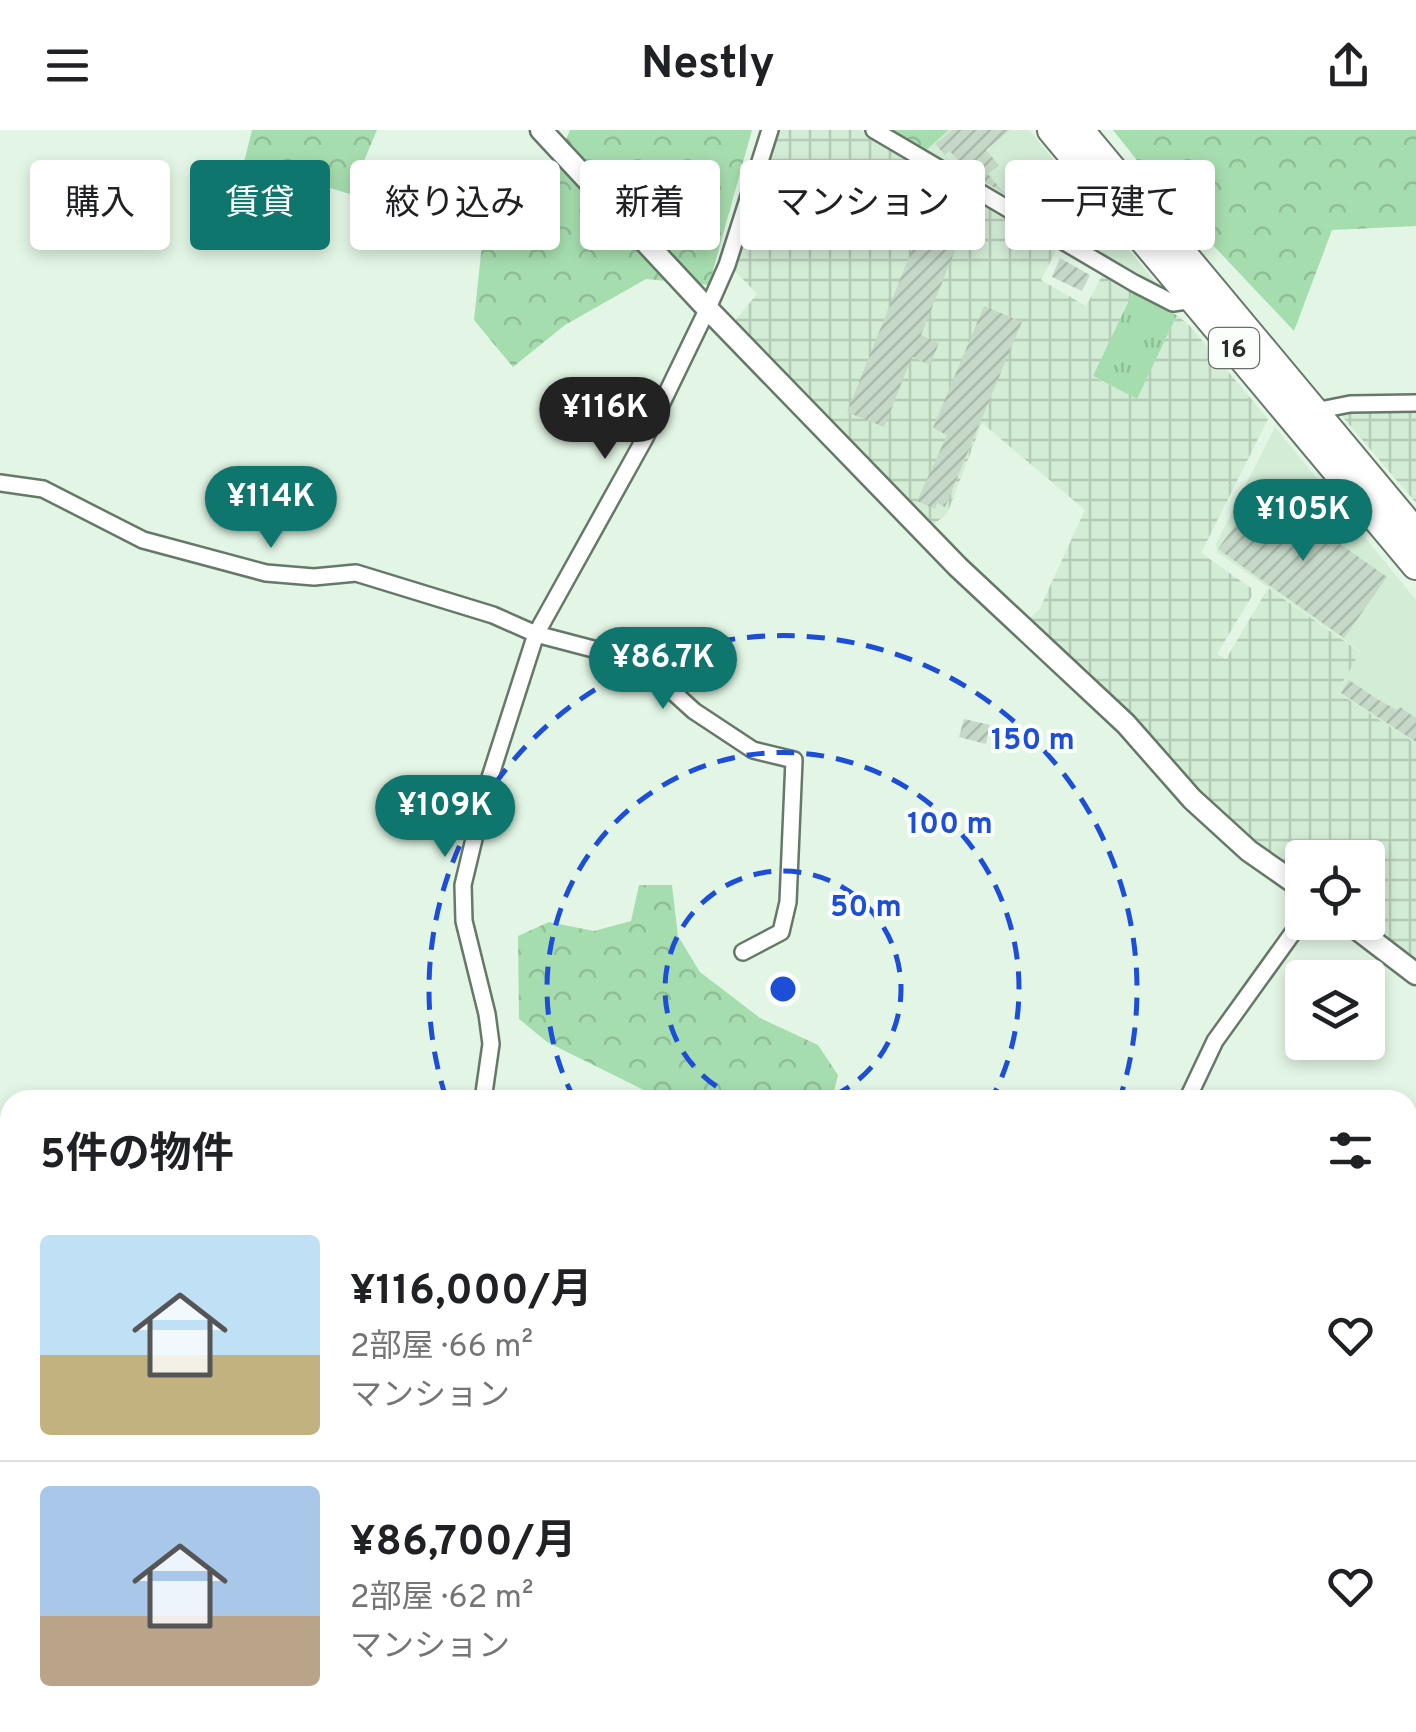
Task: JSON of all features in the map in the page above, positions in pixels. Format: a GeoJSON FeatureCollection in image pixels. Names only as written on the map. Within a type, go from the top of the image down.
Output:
{"type":"FeatureCollection","features":[{"type":"Feature","properties":{"kind":"highway","name":"16"},"geometry":{"type":"LineString","coordinates":[[1052,130],[1416,565]]}},
{"type":"Feature","properties":{"kind":"highway","name":"16"},"geometry":{"type":"LineString","coordinates":[[1079,130],[1416,534]]}},
{"type":"Feature","properties":{"kind":"street"},"geometry":{"type":"LineString","coordinates":[[540,130],[958,567],[1126,724],[1192,799],[1249,850],[1285,876]]}},
{"type":"Feature","properties":{"kind":"street"},"geometry":{"type":"LineString","coordinates":[[484,1090],[491,1044],[464,921],[463,885],[484,793],[536,634],[645,438],[708,308],[728,264],[770,130]]}},
{"type":"Feature","properties":{"kind":"street"},"geometry":{"type":"LineString","coordinates":[[874,130],[1134,283],[1173,303],[1194,300]]}},
{"type":"Feature","properties":{"kind":"street"},"geometry":{"type":"LineString","coordinates":[[1315,412],[1350,404],[1416,404]]}},
{"type":"Feature","properties":{"kind":"street"},"geometry":{"type":"LineString","coordinates":[[0,483],[44,489],[143,540],[266,573],[356,573],[493,616],[536,634],[638,661],[694,711],[752,750],[794,760],[788,902],[781,932],[743,952]]}},
{"type":"Feature","properties":{"kind":"street"},"geometry":{"type":"LineString","coordinates":[[1192,1090],[1215,1041],[1288,940]]}},
{"type":"Feature","properties":{"kind":"street"},"geometry":{"type":"LineString","coordinates":[[1372,940],[1416,974]]}},
{"type":"Feature","properties":{"kind":"shaded area"},"geometry":{"type":"Polygon","coordinates":[[[777,130],[861,130],[913,160],[767,160],[777,130]]]}},
{"type":"Feature","properties":{"kind":"shaded area"},"geometry":{"type":"Polygon","coordinates":[[[949,130],[1029,130],[1054,160],[1005,160],[1005,196],[985,186],[985,160],[936,160],[923,153],[949,130]]]}},
{"type":"Feature","properties":{"kind":"shaded area"},"geometry":{"type":"Polygon","coordinates":[[[985,202],[1005,214],[1005,250],[1056,250],[1041,280],[1086,306],[1104,272],[1134,290],[1094,377],[1137,398],[1177,315],[1189,325],[1268,419],[1201,553],[1251,588],[1252,596],[1217,654],[1226,659],[1268,588],[1360,652],[1337,692],[1416,744],[1416,962],[1385,939],[1385,840],[1285,840],[1285,864],[1203,798],[1028,620],[1039,610],[1085,510],[982,423],[947,514],[934,524],[733,323],[757,294],[732,268],[740,243],[740,250],[985,250],[985,202]]]}},
{"type":"Feature","properties":{"kind":"shaded area"},"geometry":{"type":"Polygon","coordinates":[[[1095,250],[1129,250],[1162,290],[1095,250]]]}},
{"type":"Feature","properties":{"kind":"shaded area"},"geometry":{"type":"Polygon","coordinates":[[[1416,408],[1416,503],[1341,415],[1344,411],[1416,408]]]}},
{"type":"Feature","properties":{"kind":"shaded area"},"geometry":{"type":"Polygon","coordinates":[[[1275,427],[1416,600],[1416,744],[1337,692],[1360,651],[1217,552],[1216,544],[1275,427]]]}},
{"type":"Feature","properties":{"kind":"green space"},"geometry":{"type":"Polygon","coordinates":[[[252,130],[377,130],[364,160],[350,160],[350,194],[330,188],[330,160],[244,160],[252,130]]]}},
{"type":"Feature","properties":{"kind":"green space"},"geometry":{"type":"Polygon","coordinates":[[[570,130],[752,130],[744,160],[740,160],[740,173],[720,245],[720,160],[580,160],[580,250],[719,250],[709,285],[646,279],[565,325],[513,367],[474,320],[481,250],[560,250],[558,160],[570,130]]]}},
{"type":"Feature","properties":{"kind":"green space"},"geometry":{"type":"Polygon","coordinates":[[[885,130],[949,130],[923,153],[885,130]]]}},
{"type":"Feature","properties":{"kind":"green space"},"geometry":{"type":"Polygon","coordinates":[[[1113,130],[1416,130],[1416,226],[1332,230],[1294,331],[1215,247],[1215,160],[1137,160],[1113,130]]]}},
{"type":"Feature","properties":{"kind":"green space"},"geometry":{"type":"Polygon","coordinates":[[[1134,290],[1177,315],[1137,399],[1093,376],[1134,290]]]}},
{"type":"Feature","properties":{"kind":"green space"},"geometry":{"type":"Polygon","coordinates":[[[639,885],[672,885],[678,936],[700,972],[760,1018],[818,1045],[838,1075],[834,1090],[644,1090],[547,1042],[519,1019],[518,936],[549,922],[594,931],[631,921],[639,885]]]}},
{"type":"Feature","properties":{"kind":"building"},"geometry":{"type":"Polygon","coordinates":[[[952,130],[1010,130],[986,150],[999,165],[988,174],[1004,193],[985,182],[985,160],[957,160],[950,151],[945,155],[935,144],[952,130]]]}},
{"type":"Feature","properties":{"kind":"building"},"geometry":{"type":"Polygon","coordinates":[[[912,250],[955,250],[921,335],[939,343],[930,365],[912,357],[884,427],[847,412],[912,250]]]}},
{"type":"Feature","properties":{"kind":"building"},"geometry":{"type":"Polygon","coordinates":[[[1060,258],[1090,275],[1082,291],[1052,277],[1060,258]]]}},
{"type":"Feature","properties":{"kind":"building"},"geometry":{"type":"Polygon","coordinates":[[[984,306],[1022,322],[945,507],[937,503],[935,509],[917,501],[947,435],[933,428],[984,306]]]}},
{"type":"Feature","properties":{"kind":"building"},"geometry":{"type":"Polygon","coordinates":[[[1273,497],[1387,577],[1344,638],[1218,549],[1253,500],[1265,508],[1273,497]]]}},
{"type":"Feature","properties":{"kind":"building"},"geometry":{"type":"Polygon","coordinates":[[[1349,680],[1416,718],[1416,742],[1341,693],[1349,680]]]}},
{"type":"Feature","properties":{"kind":"building"},"geometry":{"type":"Polygon","coordinates":[[[964,719],[990,725],[986,744],[959,737],[964,719]]]}}]}
